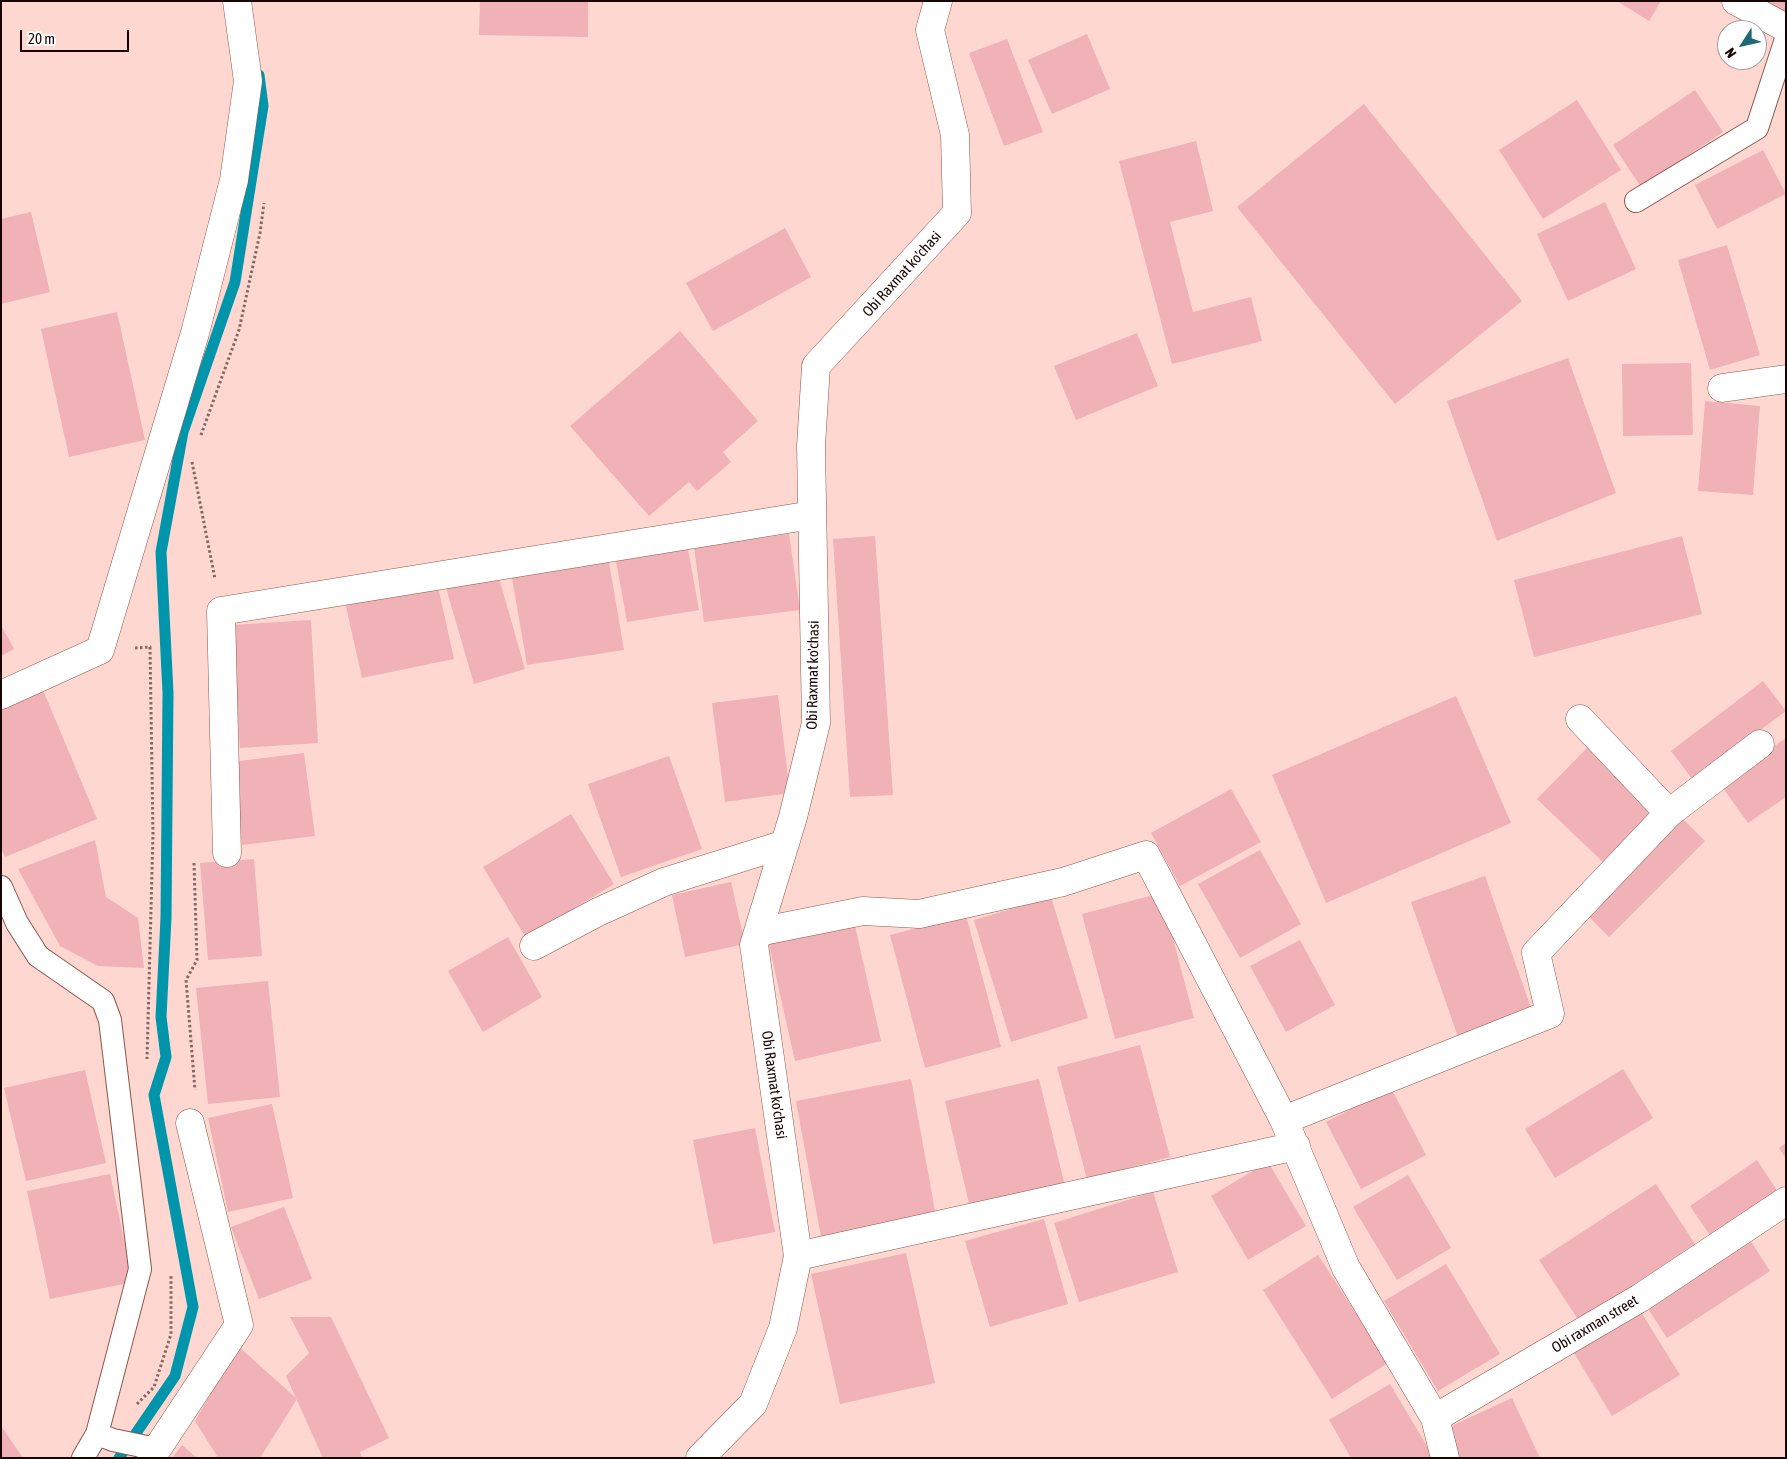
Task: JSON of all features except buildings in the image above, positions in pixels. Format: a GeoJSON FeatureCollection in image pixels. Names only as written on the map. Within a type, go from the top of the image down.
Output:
{"type":"FeatureCollection","features":[{"type":"Feature","properties":{"kind":"street"},"geometry":{"type":"LineString","coordinates":[[1,695],[100,650],[195,333],[234,180],[248,81],[237,1]]}},
{"type":"Feature","properties":{"kind":"street","name":"Obi Raxmat ko'chasi"},"geometry":{"type":"LineString","coordinates":[[700,1458],[754,1404],[783,1328],[798,1256],[754,945],[785,844],[816,723],[811,446],[816,366],[958,212],[955,135],[930,30],[938,1]]}},
{"type":"Feature","properties":{"kind":"street"},"geometry":{"type":"LineString","coordinates":[[1736,1],[1786,28]]}},
{"type":"Feature","properties":{"kind":"street"},"geometry":{"type":"LineString","coordinates":[[1722,388],[1786,379]]}},
{"type":"Feature","properties":{"kind":"street"},"geometry":{"type":"LineString","coordinates":[[227,853],[222,611],[812,515]]}},
{"type":"Feature","properties":{"kind":"street"},"geometry":{"type":"LineString","coordinates":[[1580,719],[1669,813]]}},
{"type":"Feature","properties":{"kind":"street"},"geometry":{"type":"LineString","coordinates":[[1284,1120],[1550,1014],[1536,953],[1669,813],[1760,744]]}},
{"type":"Feature","properties":{"kind":"street"},"geometry":{"type":"LineString","coordinates":[[534,946],[598,912],[664,882],[785,844]]}},
{"type":"Feature","properties":{"kind":"street"},"geometry":{"type":"LineString","coordinates":[[758,932],[863,911],[920,914],[1063,882],[1146,855],[1284,1120],[1346,1268],[1435,1418],[1445,1458]]}},
{"type":"Feature","properties":{"kind":"street"},"geometry":{"type":"LineString","coordinates":[[150,1451],[239,1325],[190,1123]]}},
{"type":"Feature","properties":{"kind":"street"},"geometry":{"type":"LineString","coordinates":[[798,1256],[1296,1146]]}},
{"type":"Feature","properties":{"kind":"street","name":"Obi raxman street"},"geometry":{"type":"LineString","coordinates":[[1435,1418],[1640,1298],[1786,1201]]}},
{"type":"Feature","properties":{"kind":"lane"},"geometry":{"type":"LineString","coordinates":[[1636,201],[1757,128],[1786,39]]}},
{"type":"Feature","properties":{"kind":"lane"},"geometry":{"type":"LineString","coordinates":[[1,887],[17,923],[38,956],[103,1001],[110,1020],[140,1269],[105,1437],[83,1458]]}},
{"type":"Feature","properties":{"kind":"lane"},"geometry":{"type":"LineString","coordinates":[[105,1437],[150,1451]]}},
{"type":"Feature","properties":{"kind":"path"},"geometry":{"type":"LineString","coordinates":[[198,444],[239,330],[260,233],[266,194]]}},
{"type":"Feature","properties":{"kind":"path"},"geometry":{"type":"LineString","coordinates":[[195,453],[192,462],[222,611]]}},
{"type":"Feature","properties":{"kind":"path"},"geometry":{"type":"LineString","coordinates":[[100,650],[150,647],[153,834],[147,1063]]}},
{"type":"Feature","properties":{"kind":"path"},"geometry":{"type":"LineString","coordinates":[[190,1123],[195,1091],[186,980],[197,960],[194,859],[227,853]]}},
{"type":"Feature","properties":{"kind":"path"},"geometry":{"type":"LineString","coordinates":[[105,1437],[154,1387],[171,1334],[170,1268]]}},
{"type":"Feature","properties":{"kind":"waterway"},"geometry":{"type":"LineString","coordinates":[[119,1458],[175,1376],[193,1307],[154,1095],[166,1057],[161,1017],[166,918],[168,693],[161,552],[183,432],[235,282],[263,106],[259,75]]}}]}
